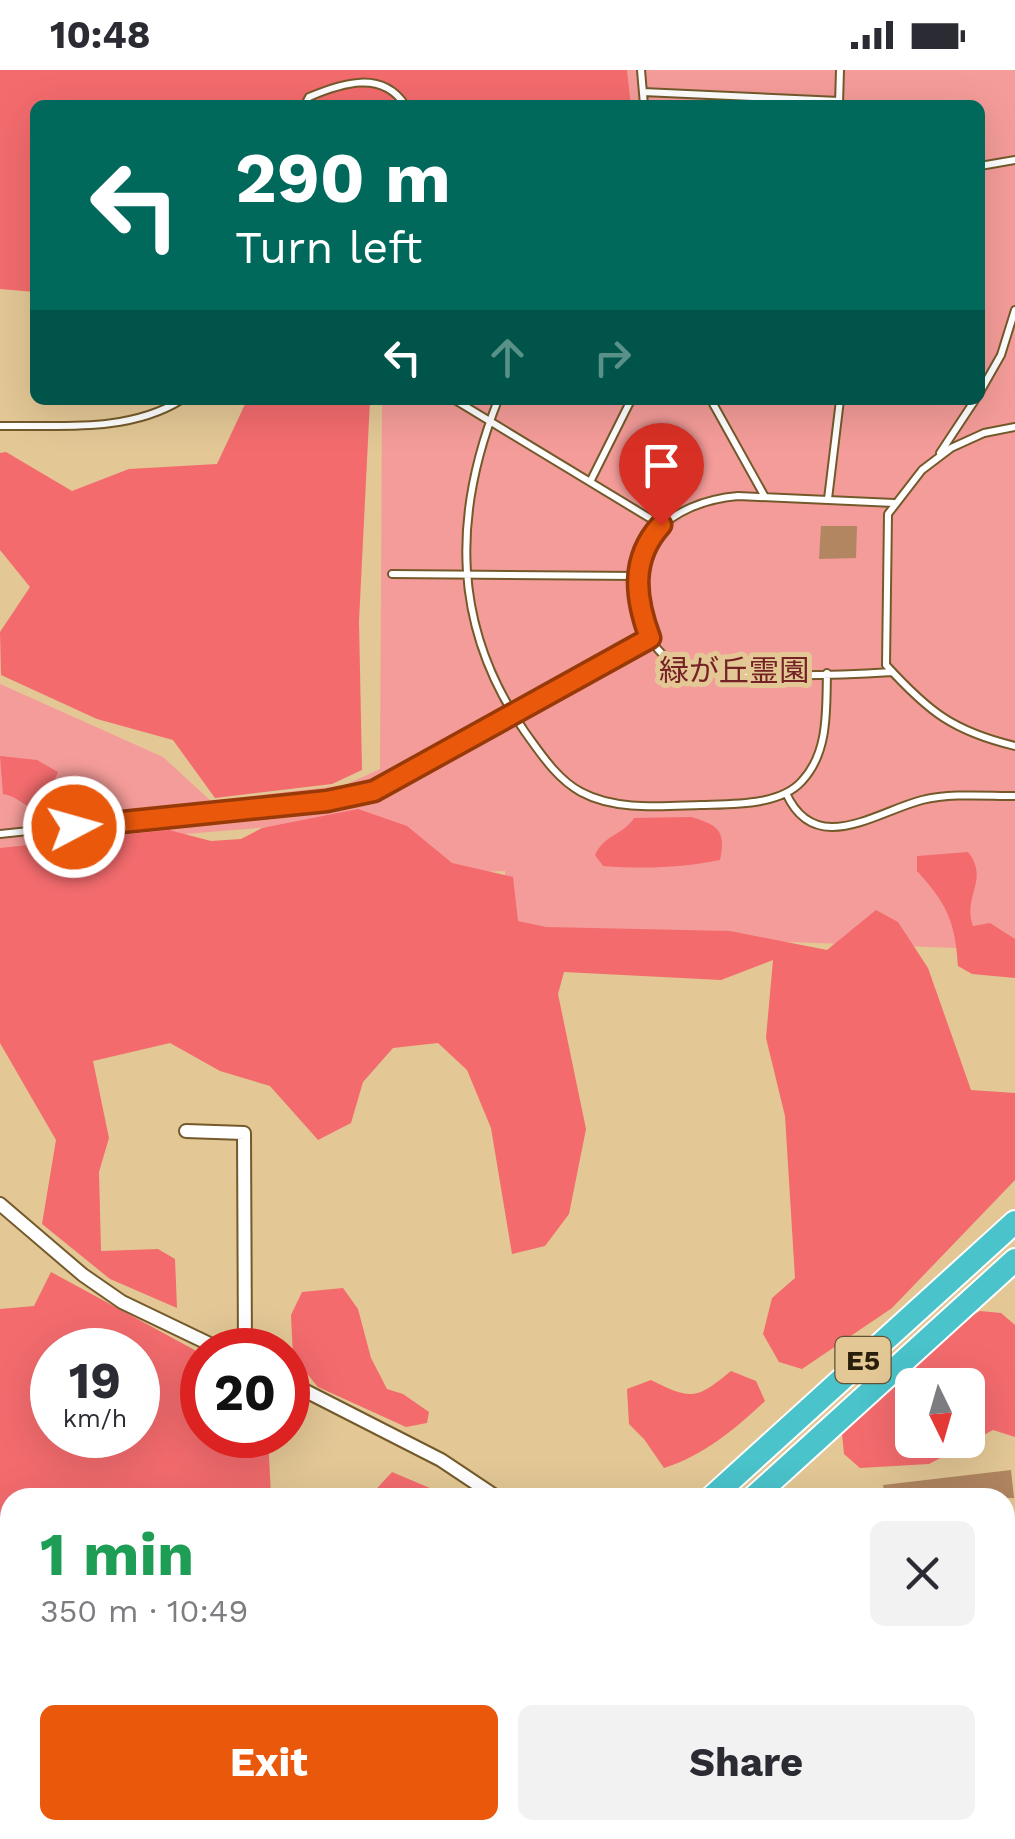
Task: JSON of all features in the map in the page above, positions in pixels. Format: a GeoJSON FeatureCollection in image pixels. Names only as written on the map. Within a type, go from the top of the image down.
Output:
{"type":"FeatureCollection","features":[{"type":"Feature","properties":{"kind":"highway","name":"E5"},"geometry":{"type":"LineString","coordinates":[[721,1488],[1015,1222]]}},
{"type":"Feature","properties":{"kind":"highway","name":"E5"},"geometry":{"type":"LineString","coordinates":[[764,1488],[1015,1260]]}},
{"type":"Feature","properties":{"kind":"street"},"geometry":{"type":"LineString","coordinates":[[186,1131],[244,1133],[244,1328]]}},
{"type":"Feature","properties":{"kind":"street"},"geometry":{"type":"LineString","coordinates":[[0,1204],[82,1275],[122,1302],[180,1330]]}},
{"type":"Feature","properties":{"kind":"street"},"geometry":{"type":"LineString","coordinates":[[310,1393],[442,1460],[483,1488]]}},
{"type":"Feature","properties":{"kind":"lane"},"geometry":{"type":"LineString","coordinates":[[642,70],[644,100]]}},
{"type":"Feature","properties":{"kind":"lane"},"geometry":{"type":"LineString","coordinates":[[840,70],[840,100]]}},
{"type":"Feature","properties":{"kind":"lane"},"geometry":{"type":"LineString","coordinates":[[308,100],[358,80],[382,85],[402,100]]}},
{"type":"Feature","properties":{"kind":"lane"},"geometry":{"type":"LineString","coordinates":[[643,92],[738,100]]}},
{"type":"Feature","properties":{"kind":"lane"},"geometry":{"type":"LineString","coordinates":[[985,165],[1015,160]]}},
{"type":"Feature","properties":{"kind":"lane"},"geometry":{"type":"LineString","coordinates":[[985,383],[1000,355],[1015,310]]}},
{"type":"Feature","properties":{"kind":"lane"},"geometry":{"type":"LineString","coordinates":[[0,426],[90,425],[121,421],[167,405]]}},
{"type":"Feature","properties":{"kind":"lane"},"geometry":{"type":"LineString","coordinates":[[463,405],[661,525]]}},
{"type":"Feature","properties":{"kind":"lane"},"geometry":{"type":"LineString","coordinates":[[496,405],[474,469],[467,511],[467,575],[477,636],[513,715],[556,773],[582,793],[638,806],[720,804],[786,792],[802,782],[824,736],[827,673]]}},
{"type":"Feature","properties":{"kind":"lane"},"geometry":{"type":"LineString","coordinates":[[590,482],[628,405]]}},
{"type":"Feature","properties":{"kind":"lane"},"geometry":{"type":"LineString","coordinates":[[714,405],[765,498]]}},
{"type":"Feature","properties":{"kind":"lane"},"geometry":{"type":"LineString","coordinates":[[828,500],[839,405]]}},
{"type":"Feature","properties":{"kind":"lane"},"geometry":{"type":"LineString","coordinates":[[935,460],[972,405]]}},
{"type":"Feature","properties":{"kind":"lane"},"geometry":{"type":"LineString","coordinates":[[1015,427],[984,433],[951,448],[922,470],[888,514],[886,666],[940,718],[976,737],[1015,746]]}},
{"type":"Feature","properties":{"kind":"lane"},"geometry":{"type":"LineString","coordinates":[[892,672],[723,672],[665,656],[650,638],[639,606],[637,576],[642,550],[661,525],[684,510],[712,500],[765,498],[894,504]]}},
{"type":"Feature","properties":{"kind":"lane"},"geometry":{"type":"LineString","coordinates":[[392,574],[637,576]]}},
{"type":"Feature","properties":{"kind":"lane"},"geometry":{"type":"LineString","coordinates":[[0,834],[357,796],[374,791],[650,638]]}},
{"type":"Feature","properties":{"kind":"lane"},"geometry":{"type":"LineString","coordinates":[[786,792],[794,808],[806,819],[832,828],[849,828],[921,800],[955,795],[1015,796]]}},
{"type":"Feature","properties":{"kind":"green space","name":"緑が丘霊園"},"geometry":{"type":"Polygon","coordinates":[[[627,70],[1015,70],[1015,950],[505,932],[505,871],[450,873],[381,818],[0,849],[0,684],[163,757],[211,801],[345,785],[380,769],[382,405],[985,405],[985,100],[630,100],[627,70]]]}},
{"type":"Feature","properties":{"kind":"shaded area"},"geometry":{"type":"Polygon","coordinates":[[[0,70],[627,70],[630,100],[30,100],[30,292],[0,289],[0,70]]]}},
{"type":"Feature","properties":{"kind":"shaded area"},"geometry":{"type":"Polygon","coordinates":[[[245,405],[370,405],[359,621],[362,770],[332,784],[215,798],[173,740],[97,719],[1,675],[0,632],[30,587],[0,550],[0,453],[6,452],[72,491],[129,469],[217,464],[245,405]]]}},
{"type":"Feature","properties":{"kind":"shaded area"},"geometry":{"type":"Polygon","coordinates":[[[0,756],[37,760],[58,772],[55,779],[84,799],[85,808],[39,811],[3,794],[0,756]]]}},
{"type":"Feature","properties":{"kind":"shaded area"},"geometry":{"type":"Polygon","coordinates":[[[358,809],[407,826],[452,863],[513,877],[518,921],[546,927],[730,931],[827,950],[876,910],[898,922],[928,968],[971,1090],[1015,1093],[1015,1180],[892,1308],[802,1369],[779,1362],[763,1334],[772,1298],[795,1278],[785,1116],[766,1038],[773,960],[721,980],[564,972],[558,994],[586,1129],[569,1214],[545,1246],[512,1254],[491,1128],[467,1070],[438,1043],[393,1048],[363,1082],[351,1123],[318,1140],[270,1086],[220,1071],[170,1043],[93,1061],[109,1138],[99,1172],[101,1251],[158,1249],[175,1259],[177,1308],[110,1279],[42,1224],[56,1140],[0,1043],[0,848],[169,830],[211,841],[241,839],[262,828],[358,809]]]}},
{"type":"Feature","properties":{"kind":"shaded area"},"geometry":{"type":"Polygon","coordinates":[[[691,817],[718,831],[722,842],[720,860],[618,867],[603,866],[595,855],[634,818],[691,817]]]}},
{"type":"Feature","properties":{"kind":"shaded area"},"geometry":{"type":"Polygon","coordinates":[[[968,852],[977,871],[971,906],[973,926],[990,923],[1015,939],[1015,978],[972,974],[958,966],[948,914],[917,871],[917,856],[968,852]]]}},
{"type":"Feature","properties":{"kind":"shaded area"},"geometry":{"type":"Polygon","coordinates":[[[51,1272],[154,1328],[30,1328],[30,1458],[160,1458],[160,1331],[180,1342],[180,1458],[269,1458],[271,1488],[0,1488],[0,1309],[34,1306],[51,1272]]]}},
{"type":"Feature","properties":{"kind":"shaded area"},"geometry":{"type":"Polygon","coordinates":[[[343,1288],[358,1309],[371,1358],[387,1389],[403,1394],[429,1412],[427,1423],[406,1427],[318,1387],[310,1377],[310,1328],[292,1328],[291,1315],[302,1292],[343,1288]]]}},
{"type":"Feature","properties":{"kind":"shaded area"},"geometry":{"type":"Polygon","coordinates":[[[980,1311],[1001,1313],[1015,1325],[1015,1437],[993,1430],[985,1434],[985,1368],[913,1368],[967,1318],[980,1311]]]}},
{"type":"Feature","properties":{"kind":"shaded area"},"geometry":{"type":"Polygon","coordinates":[[[731,1371],[756,1381],[765,1401],[718,1440],[664,1468],[629,1424],[627,1389],[651,1380],[693,1394],[731,1371]]]}},
{"type":"Feature","properties":{"kind":"shaded area"},"geometry":{"type":"Polygon","coordinates":[[[895,1385],[895,1458],[940,1458],[929,1464],[860,1468],[844,1454],[842,1434],[895,1385]]]}},
{"type":"Feature","properties":{"kind":"shaded area"},"geometry":{"type":"Polygon","coordinates":[[[392,1472],[430,1488],[377,1488],[392,1472]]]}},
{"type":"Feature","properties":{"kind":"building"},"geometry":{"type":"Polygon","coordinates":[[[821,526],[857,526],[856,558],[819,559],[821,526]]]}},
{"type":"Feature","properties":{"kind":"building"},"geometry":{"type":"Polygon","coordinates":[[[1011,1470],[1013,1488],[883,1488],[883,1485],[1011,1470]]]}},
{"type":"Feature","properties":{"kind":"route"},"geometry":{"type":"LineString","coordinates":[[74,827],[327,801],[374,791],[650,638],[639,606],[637,576],[642,550],[661,525]]}}]}
